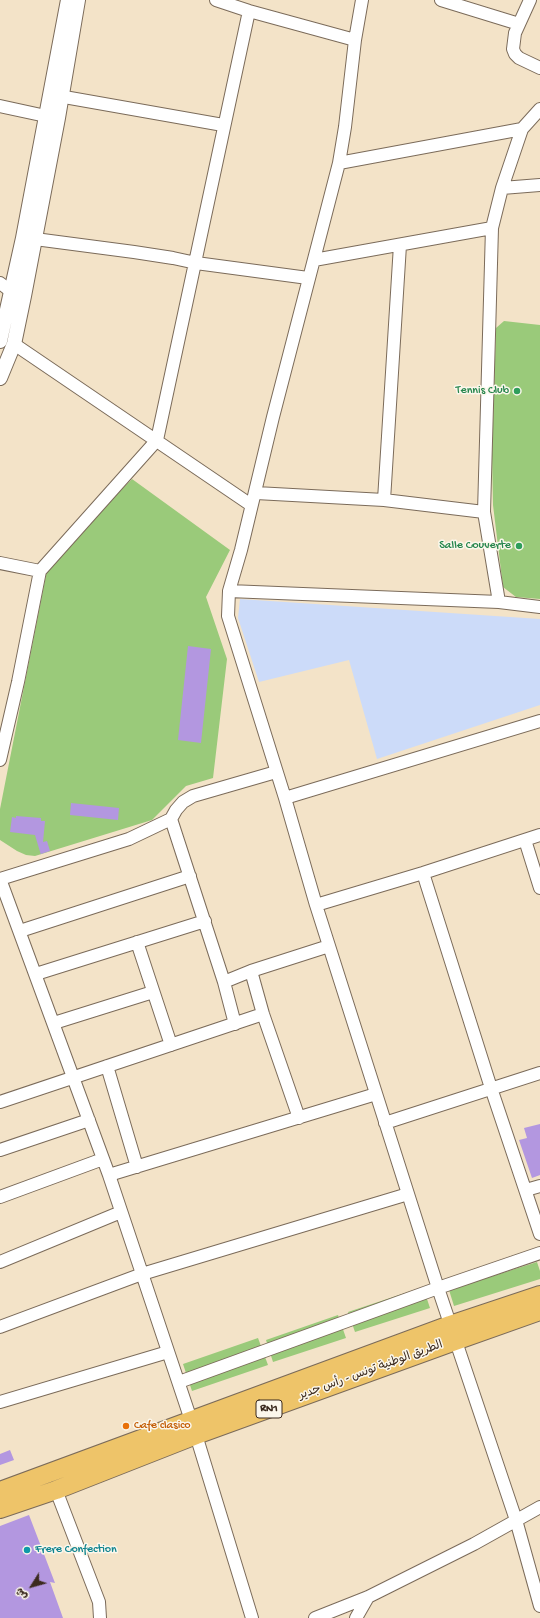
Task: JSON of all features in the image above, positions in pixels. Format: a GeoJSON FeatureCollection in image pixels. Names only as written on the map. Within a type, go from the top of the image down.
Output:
{"type":"FeatureCollection","features":[{"type":"Feature","properties":{"kind":"main road","name":"الطريق الوطنية تونس - رأس جدير"},"geometry":{"type":"LineString","coordinates":[[0,1491],[194,1428],[453,1333],[540,1295]]}},
{"type":"Feature","properties":{"kind":"main road","name":"الطريق الوطنية تونس - رأس جدير"},"geometry":{"type":"LineString","coordinates":[[453,1333],[540,1311]]}},
{"type":"Feature","properties":{"kind":"main road","name":"الطريق الوطنية تونس - رأس جدير"},"geometry":{"type":"LineString","coordinates":[[0,1509],[56,1490],[194,1428]]}},
{"type":"Feature","properties":{"kind":"street"},"geometry":{"type":"LineString","coordinates":[[56,96],[68,0]]}},
{"type":"Feature","properties":{"kind":"street"},"geometry":{"type":"LineString","coordinates":[[0,341],[78,0]]}},
{"type":"Feature","properties":{"kind":"street"},"geometry":{"type":"LineString","coordinates":[[216,0],[249,11],[355,40]]}},
{"type":"Feature","properties":{"kind":"street"},"geometry":{"type":"LineString","coordinates":[[362,0],[355,40],[346,127],[339,163],[272,417],[256,493],[229,591],[228,616],[285,798],[316,905],[385,1123],[438,1288],[516,1520],[540,1606]]}},
{"type":"Feature","properties":{"kind":"street"},"geometry":{"type":"LineString","coordinates":[[441,0],[519,24]]}},
{"type":"Feature","properties":{"kind":"street"},"geometry":{"type":"LineString","coordinates":[[530,0],[513,39],[513,49],[515,54],[525,62],[540,68]]}},
{"type":"Feature","properties":{"kind":"street"},"geometry":{"type":"LineString","coordinates":[[0,760],[18,682],[40,571],[157,440],[196,263],[223,125],[249,11]]}},
{"type":"Feature","properties":{"kind":"street"},"geometry":{"type":"LineString","coordinates":[[56,96],[223,125]]}},
{"type":"Feature","properties":{"kind":"street"},"geometry":{"type":"LineString","coordinates":[[0,106],[52,117]]}},
{"type":"Feature","properties":{"kind":"street"},"geometry":{"type":"LineString","coordinates":[[499,602],[484,512],[492,228],[502,188],[522,129],[540,109]]}},
{"type":"Feature","properties":{"kind":"street"},"geometry":{"type":"LineString","coordinates":[[0,378],[14,344],[23,301],[35,239],[52,117]]}},
{"type":"Feature","properties":{"kind":"street"},"geometry":{"type":"LineString","coordinates":[[339,163],[522,129]]}},
{"type":"Feature","properties":{"kind":"street"},"geometry":{"type":"LineString","coordinates":[[502,188],[540,185]]}},
{"type":"Feature","properties":{"kind":"street"},"geometry":{"type":"LineString","coordinates":[[314,260],[492,228]]}},
{"type":"Feature","properties":{"kind":"street"},"geometry":{"type":"LineString","coordinates":[[35,239],[308,278]]}},
{"type":"Feature","properties":{"kind":"street"},"geometry":{"type":"LineString","coordinates":[[384,500],[400,245]]}},
{"type":"Feature","properties":{"kind":"street"},"geometry":{"type":"LineString","coordinates":[[0,283],[23,301]]}},
{"type":"Feature","properties":{"kind":"street"},"geometry":{"type":"LineString","coordinates":[[14,344],[252,505]]}},
{"type":"Feature","properties":{"kind":"street"},"geometry":{"type":"LineString","coordinates":[[256,493],[384,500],[484,512]]}},
{"type":"Feature","properties":{"kind":"street"},"geometry":{"type":"LineString","coordinates":[[0,564],[40,571]]}},
{"type":"Feature","properties":{"kind":"street"},"geometry":{"type":"LineString","coordinates":[[229,591],[499,602],[540,607]]}},
{"type":"Feature","properties":{"kind":"street"},"geometry":{"type":"LineString","coordinates":[[285,798],[540,721]]}},
{"type":"Feature","properties":{"kind":"street"},"geometry":{"type":"LineString","coordinates":[[252,1618],[194,1428],[109,1175],[74,1076],[0,879],[129,839],[171,819],[183,802],[193,796],[276,772]]}},
{"type":"Feature","properties":{"kind":"street"},"geometry":{"type":"LineString","coordinates":[[171,819],[205,921],[235,1024]]}},
{"type":"Feature","properties":{"kind":"street"},"geometry":{"type":"LineString","coordinates":[[316,905],[423,873],[540,835]]}},
{"type":"Feature","properties":{"kind":"street"},"geometry":{"type":"LineString","coordinates":[[525,840],[540,888]]}},
{"type":"Feature","properties":{"kind":"street"},"geometry":{"type":"LineString","coordinates":[[423,873],[491,1088],[540,1234]]}},
{"type":"Feature","properties":{"kind":"street"},"geometry":{"type":"LineString","coordinates":[[20,930],[190,876]]}},
{"type":"Feature","properties":{"kind":"street"},"geometry":{"type":"LineString","coordinates":[[36,974],[205,921]]}},
{"type":"Feature","properties":{"kind":"street"},"geometry":{"type":"LineString","coordinates":[[137,942],[171,1045]]}},
{"type":"Feature","properties":{"kind":"street"},"geometry":{"type":"LineString","coordinates":[[224,982],[329,946]]}},
{"type":"Feature","properties":{"kind":"street"},"geometry":{"type":"LineString","coordinates":[[251,972],[263,1014],[299,1118]]}},
{"type":"Feature","properties":{"kind":"street"},"geometry":{"type":"LineString","coordinates":[[54,1023],[153,992]]}},
{"type":"Feature","properties":{"kind":"street"},"geometry":{"type":"LineString","coordinates":[[0,1102],[263,1014]]}},
{"type":"Feature","properties":{"kind":"street"},"geometry":{"type":"LineString","coordinates":[[107,1066],[137,1167]]}},
{"type":"Feature","properties":{"kind":"street"},"geometry":{"type":"LineString","coordinates":[[385,1123],[540,1073]]}},
{"type":"Feature","properties":{"kind":"street"},"geometry":{"type":"LineString","coordinates":[[109,1175],[376,1094]]}},
{"type":"Feature","properties":{"kind":"street"},"geometry":{"type":"LineString","coordinates":[[0,1150],[89,1120]]}},
{"type":"Feature","properties":{"kind":"street"},"geometry":{"type":"LineString","coordinates":[[0,1197],[103,1159]]}},
{"type":"Feature","properties":{"kind":"street"},"geometry":{"type":"LineString","coordinates":[[526,1190],[540,1186]]}},
{"type":"Feature","properties":{"kind":"street"},"geometry":{"type":"LineString","coordinates":[[0,1327],[142,1274],[408,1194]]}},
{"type":"Feature","properties":{"kind":"street"},"geometry":{"type":"LineString","coordinates":[[0,1262],[121,1212]]}},
{"type":"Feature","properties":{"kind":"street"},"geometry":{"type":"LineString","coordinates":[[179,1382],[438,1288],[540,1253]]}},
{"type":"Feature","properties":{"kind":"street"},"geometry":{"type":"LineString","coordinates":[[0,1402],[168,1352]]}},
{"type":"Feature","properties":{"kind":"street"},"geometry":{"type":"LineString","coordinates":[[56,1490],[99,1602],[100,1618]]}},
{"type":"Feature","properties":{"kind":"street"},"geometry":{"type":"LineString","coordinates":[[315,1618],[368,1597],[474,1544],[540,1506]]}},
{"type":"Feature","properties":{"kind":"street"},"geometry":{"type":"LineString","coordinates":[[356,1618],[368,1597]]}},
{"type":"Feature","properties":{"kind":"shaded area"},"geometry":{"type":"Polygon","coordinates":[[[240,599],[540,619],[540,705],[377,759],[349,660],[259,682],[238,618],[240,599]]]}},
{"type":"Feature","properties":{"kind":"green space"},"geometry":{"type":"Polygon","coordinates":[[[504,321],[540,325],[540,599],[516,597],[503,587],[493,505],[492,455],[496,328],[504,321]]]}},
{"type":"Feature","properties":{"kind":"green space"},"geometry":{"type":"Polygon","coordinates":[[[132,479],[230,550],[206,597],[227,659],[213,778],[186,786],[152,820],[35,856],[26,855],[0,840],[0,809],[48,565],[132,479]]]}},
{"type":"Feature","properties":{"kind":"green space"},"geometry":{"type":"Polygon","coordinates":[[[537,1262],[540,1271],[540,1279],[454,1306],[449,1290],[537,1262]]]}},
{"type":"Feature","properties":{"kind":"green space"},"geometry":{"type":"Polygon","coordinates":[[[423,1287],[430,1308],[355,1332],[348,1312],[423,1287]]]}},
{"type":"Feature","properties":{"kind":"green space"},"geometry":{"type":"Polygon","coordinates":[[[338,1315],[346,1338],[273,1362],[266,1340],[338,1315]]]}},
{"type":"Feature","properties":{"kind":"green space"},"geometry":{"type":"Polygon","coordinates":[[[258,1338],[268,1365],[192,1391],[183,1364],[258,1338]]]}},
{"type":"Feature","properties":{"kind":"building"},"geometry":{"type":"Polygon","coordinates":[[[188,646],[211,649],[201,743],[178,740],[188,646]]]}},
{"type":"Feature","properties":{"kind":"building"},"geometry":{"type":"Polygon","coordinates":[[[71,803],[119,808],[118,820],[70,815],[71,803]]]}},
{"type":"Feature","properties":{"kind":"building"},"geometry":{"type":"Polygon","coordinates":[[[16,816],[41,818],[41,821],[45,821],[43,842],[47,841],[50,851],[41,855],[35,835],[10,832],[12,817],[16,818],[16,816]]]}},
{"type":"Feature","properties":{"kind":"building"},"geometry":{"type":"Polygon","coordinates":[[[540,1124],[540,1175],[532,1178],[519,1140],[527,1138],[524,1128],[540,1124]]]}},
{"type":"Feature","properties":{"kind":"building"},"geometry":{"type":"Polygon","coordinates":[[[10,1450],[14,1460],[0,1465],[0,1454],[10,1450]]]}},
{"type":"Feature","properties":{"kind":"building"},"geometry":{"type":"Polygon","coordinates":[[[29,1515],[55,1583],[50,1582],[63,1618],[0,1618],[0,1526],[29,1515]]]}},
{"type":"Feature","properties":{"kind":"place","name":"Tennis Club"},"geometry":{"type":"Point","coordinates":[517,391]}},
{"type":"Feature","properties":{"kind":"place","name":"Salle Couverte"},"geometry":{"type":"Point","coordinates":[519,546]}},
{"type":"Feature","properties":{"kind":"place","name":"Cafe clasico"},"geometry":{"type":"Point","coordinates":[126,1426]}},
{"type":"Feature","properties":{"kind":"place","name":"Frere Confection"},"geometry":{"type":"Point","coordinates":[27,1550]}}]}
